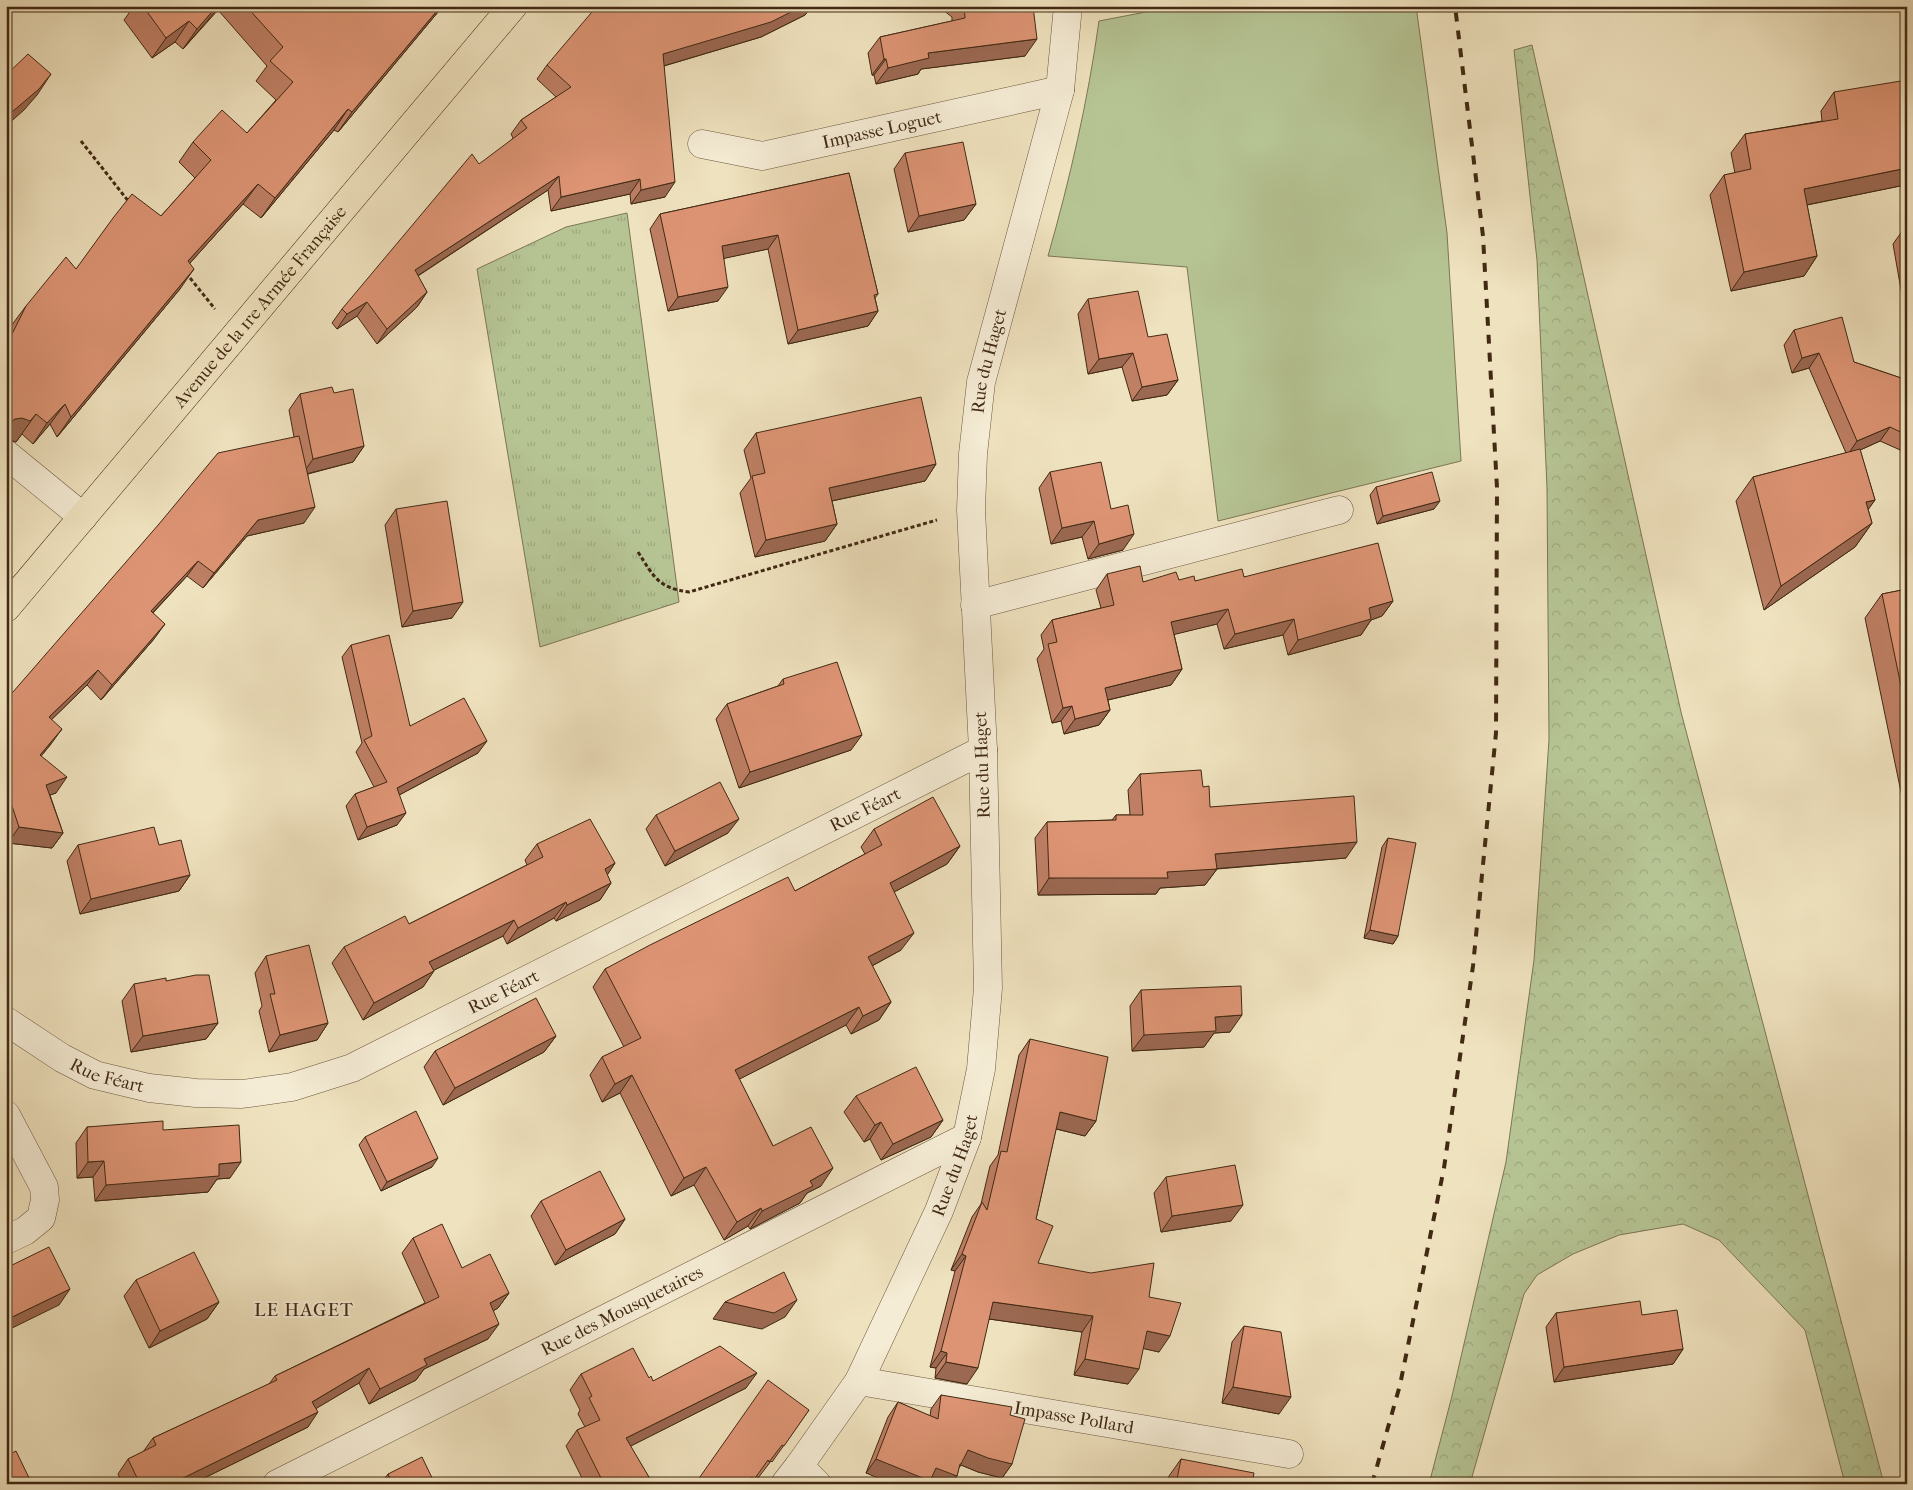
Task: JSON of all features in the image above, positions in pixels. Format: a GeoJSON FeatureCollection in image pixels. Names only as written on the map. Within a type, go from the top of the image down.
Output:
{"type":"FeatureCollection","features":[{"type":"Feature","properties":{"kind":"main road","name":"Avenue de la 1re Armée Française"},"geometry":{"type":"LineString","coordinates":[[6,608],[513,6]]}},
{"type":"Feature","properties":{"kind":"street","name":"Rue du Haget"},"geometry":{"type":"LineString","coordinates":[[800,1478],[859,1380],[939,1211],[967,1137],[981,1069],[988,988],[983,750],[971,510],[973,454],[981,382],[1060,90],[1068,6]]}},
{"type":"Feature","properties":{"kind":"street","name":"Impasse Loguet"},"geometry":{"type":"LineString","coordinates":[[702,144],[762,156],[1060,90]]}},
{"type":"Feature","properties":{"kind":"street"},"geometry":{"type":"LineString","coordinates":[[6,454],[83,517]]}},
{"type":"Feature","properties":{"kind":"street"},"geometry":{"type":"LineString","coordinates":[[975,605],[1339,510]]}},
{"type":"Feature","properties":{"kind":"street","name":"Rue Féart"},"geometry":{"type":"LineString","coordinates":[[6,1021],[62,1058],[95,1075],[149,1088],[196,1093],[242,1094],[292,1087],[352,1068],[983,750]]}},
{"type":"Feature","properties":{"kind":"street"},"geometry":{"type":"LineString","coordinates":[[6,1115],[44,1187],[45,1200],[40,1218],[26,1231],[6,1240]]}},
{"type":"Feature","properties":{"kind":"street","name":"Rue des Mousquetaires"},"geometry":{"type":"LineString","coordinates":[[277,1484],[967,1137]]}},
{"type":"Feature","properties":{"kind":"street","name":"Impasse Pollard"},"geometry":{"type":"LineString","coordinates":[[859,1380],[1289,1454]]}},
{"type":"Feature","properties":{"kind":"path"},"geometry":{"type":"LineString","coordinates":[[81,142],[131,204]]}},
{"type":"Feature","properties":{"kind":"path"},"geometry":{"type":"LineString","coordinates":[[180,265],[236,335]]}},
{"type":"Feature","properties":{"kind":"path"},"geometry":{"type":"LineString","coordinates":[[638,552],[654,578],[671,590],[689,592],[971,510]]}},
{"type":"Feature","properties":{"kind":"green space"},"geometry":{"type":"Polygon","coordinates":[[[1177,6],[1416,6],[1447,233],[1461,461],[1218,521],[1187,267],[1048,256],[1078,139],[1099,21],[1177,6]]]}},
{"type":"Feature","properties":{"kind":"green space"},"geometry":{"type":"Polygon","coordinates":[[[1532,45],[1681,712],[1884,1484],[1845,1484],[1805,1330],[1719,1240],[1683,1224],[1619,1235],[1573,1254],[1537,1275],[1524,1294],[1470,1484],[1429,1484],[1452,1396],[1506,1162],[1534,960],[1549,740],[1547,488],[1537,260],[1514,50],[1532,45]]]}},
{"type":"Feature","properties":{"kind":"green space"},"geometry":{"type":"Polygon","coordinates":[[[627,213],[679,602],[540,647],[477,269],[566,227],[627,213]]]}},
{"type":"Feature","properties":{"kind":"building"},"geometry":{"type":"Polygon","coordinates":[[[143,6],[217,6],[197,29],[189,21],[166,38],[143,6]]]}},
{"type":"Feature","properties":{"kind":"building"},"geometry":{"type":"Polygon","coordinates":[[[246,6],[441,6],[352,112],[348,109],[275,198],[258,184],[188,261],[194,269],[71,417],[65,404],[47,423],[36,414],[30,421],[22,418],[15,419],[6,428],[6,346],[26,306],[66,257],[76,269],[132,194],[161,216],[211,160],[193,142],[222,110],[247,133],[293,82],[270,61],[283,47],[246,6]]]}},
{"type":"Feature","properties":{"kind":"building"},"geometry":{"type":"Polygon","coordinates":[[[597,6],[803,6],[771,22],[663,54],[675,182],[641,190],[640,179],[561,197],[559,176],[415,270],[427,292],[387,329],[367,302],[347,314],[342,309],[472,154],[479,164],[527,128],[521,120],[571,87],[547,65],[597,6]]]}},
{"type":"Feature","properties":{"kind":"building"},"geometry":{"type":"Polygon","coordinates":[[[964,6],[1033,6],[1037,39],[928,53],[929,58],[888,68],[886,59],[884,59],[880,37],[965,18],[964,6]]]}},
{"type":"Feature","properties":{"kind":"building"},"geometry":{"type":"Polygon","coordinates":[[[28,54],[51,74],[39,89],[6,117],[6,75],[28,54]]]}},
{"type":"Feature","properties":{"kind":"building"},"geometry":{"type":"Polygon","coordinates":[[[1907,80],[1907,168],[1804,189],[1817,256],[1744,272],[1724,175],[1751,169],[1745,134],[1838,119],[1834,92],[1907,80]]]}},
{"type":"Feature","properties":{"kind":"building"},"geometry":{"type":"Polygon","coordinates":[[[963,142],[976,204],[919,216],[905,153],[963,142]]]}},
{"type":"Feature","properties":{"kind":"building"},"geometry":{"type":"Polygon","coordinates":[[[849,173],[878,294],[874,295],[878,311],[798,330],[778,235],[722,246],[728,287],[678,297],[660,214],[849,173]]]}},
{"type":"Feature","properties":{"kind":"building"},"geometry":{"type":"Polygon","coordinates":[[[1907,229],[1907,251],[1903,230],[1907,229]]]}},
{"type":"Feature","properties":{"kind":"building"},"geometry":{"type":"Polygon","coordinates":[[[1138,291],[1148,337],[1167,334],[1178,380],[1142,387],[1133,353],[1099,359],[1088,299],[1138,291]]]}},
{"type":"Feature","properties":{"kind":"building"},"geometry":{"type":"Polygon","coordinates":[[[1842,317],[1854,362],[1907,380],[1907,435],[1890,427],[1857,441],[1819,353],[1802,358],[1794,330],[1842,317]]]}},
{"type":"Feature","properties":{"kind":"building"},"geometry":{"type":"Polygon","coordinates":[[[332,387],[334,393],[353,389],[364,446],[313,459],[300,394],[332,387]]]}},
{"type":"Feature","properties":{"kind":"building"},"geometry":{"type":"Polygon","coordinates":[[[921,397],[936,464],[829,488],[837,524],[766,540],[752,476],[765,473],[756,433],[921,397]]]}},
{"type":"Feature","properties":{"kind":"building"},"geometry":{"type":"Polygon","coordinates":[[[299,436],[315,507],[258,520],[214,573],[198,561],[151,611],[165,624],[112,685],[98,670],[49,717],[62,729],[40,755],[67,777],[46,785],[63,833],[19,827],[10,800],[6,804],[6,700],[218,453],[299,436]]]}},
{"type":"Feature","properties":{"kind":"building"},"geometry":{"type":"Polygon","coordinates":[[[6,440],[11,446],[6,451],[6,440]]]}},
{"type":"Feature","properties":{"kind":"building"},"geometry":{"type":"Polygon","coordinates":[[[1860,449],[1875,500],[1866,502],[1872,523],[1781,586],[1753,477],[1860,449]]]}},
{"type":"Feature","properties":{"kind":"building"},"geometry":{"type":"Polygon","coordinates":[[[1101,462],[1111,509],[1128,505],[1134,534],[1099,544],[1094,521],[1062,528],[1050,472],[1101,462]]]}},
{"type":"Feature","properties":{"kind":"building"},"geometry":{"type":"Polygon","coordinates":[[[1432,472],[1440,501],[1383,516],[1376,487],[1432,472]]]}},
{"type":"Feature","properties":{"kind":"building"},"geometry":{"type":"Polygon","coordinates":[[[447,501],[463,602],[413,611],[396,509],[447,501]]]}},
{"type":"Feature","properties":{"kind":"building"},"geometry":{"type":"Polygon","coordinates":[[[1378,543],[1393,601],[1369,608],[1371,619],[1298,640],[1294,619],[1235,634],[1228,609],[1171,622],[1182,669],[1105,688],[1110,710],[1075,719],[1072,706],[1063,708],[1048,644],[1057,642],[1052,620],[1114,605],[1107,574],[1140,566],[1143,582],[1176,572],[1179,580],[1194,576],[1195,581],[1242,569],[1244,577],[1378,543]]]}},
{"type":"Feature","properties":{"kind":"building"},"geometry":{"type":"Polygon","coordinates":[[[1907,589],[1907,715],[1882,594],[1907,589]]]}},
{"type":"Feature","properties":{"kind":"building"},"geometry":{"type":"Polygon","coordinates":[[[389,635],[410,726],[464,698],[487,741],[397,788],[406,813],[367,827],[355,794],[387,782],[364,740],[372,736],[351,645],[389,635]]]}},
{"type":"Feature","properties":{"kind":"building"},"geometry":{"type":"Polygon","coordinates":[[[837,662],[862,735],[750,772],[727,704],[784,684],[783,679],[837,662]]]}},
{"type":"Feature","properties":{"kind":"building"},"geometry":{"type":"Polygon","coordinates":[[[1201,770],[1203,787],[1209,786],[1210,807],[1354,796],[1357,842],[1215,854],[1217,869],[1167,872],[1168,878],[1049,878],[1047,822],[1116,820],[1116,815],[1143,815],[1140,774],[1201,770]]]}},
{"type":"Feature","properties":{"kind":"building"},"geometry":{"type":"Polygon","coordinates":[[[720,782],[739,819],[675,851],[656,815],[720,782]]]}},
{"type":"Feature","properties":{"kind":"building"},"geometry":{"type":"Polygon","coordinates":[[[933,797],[960,846],[890,883],[914,933],[868,957],[891,1002],[863,1016],[859,1007],[735,1070],[773,1146],[811,1127],[833,1168],[810,1181],[813,1186],[762,1211],[761,1208],[737,1222],[706,1167],[684,1178],[632,1075],[615,1084],[602,1057],[641,1038],[605,969],[788,877],[795,891],[882,845],[874,829],[933,797]]]}},
{"type":"Feature","properties":{"kind":"building"},"geometry":{"type":"Polygon","coordinates":[[[590,819],[615,863],[605,869],[611,883],[567,905],[566,902],[518,928],[514,920],[429,962],[434,971],[374,1003],[344,947],[405,916],[409,924],[543,857],[537,844],[590,819]]]}},
{"type":"Feature","properties":{"kind":"building"},"geometry":{"type":"Polygon","coordinates":[[[154,827],[159,845],[181,840],[190,875],[91,899],[78,845],[154,827]]]}},
{"type":"Feature","properties":{"kind":"building"},"geometry":{"type":"Polygon","coordinates":[[[1388,838],[1416,843],[1398,936],[1370,930],[1388,838]]]}},
{"type":"Feature","properties":{"kind":"building"},"geometry":{"type":"Polygon","coordinates":[[[309,945],[328,1023],[280,1035],[270,994],[275,994],[266,956],[309,945]]]}},
{"type":"Feature","properties":{"kind":"building"},"geometry":{"type":"Polygon","coordinates":[[[196,975],[209,975],[218,1023],[143,1036],[134,984],[166,978],[166,981],[196,975]]]}},
{"type":"Feature","properties":{"kind":"building"},"geometry":{"type":"Polygon","coordinates":[[[1241,986],[1242,1015],[1215,1017],[1216,1031],[1144,1035],[1141,990],[1241,986]]]}},
{"type":"Feature","properties":{"kind":"building"},"geometry":{"type":"Polygon","coordinates":[[[536,998],[556,1036],[455,1088],[435,1051],[536,998]]]}},
{"type":"Feature","properties":{"kind":"building"},"geometry":{"type":"Polygon","coordinates":[[[1030,1039],[1108,1057],[1096,1121],[1060,1112],[1036,1219],[1053,1226],[1038,1263],[1091,1273],[1154,1263],[1149,1297],[1181,1303],[1170,1336],[1147,1331],[1139,1369],[1085,1359],[1093,1316],[993,1302],[978,1368],[946,1362],[947,1353],[941,1351],[966,1256],[962,1254],[982,1202],[987,1210],[1001,1151],[1007,1152],[1030,1039]]]}},
{"type":"Feature","properties":{"kind":"building"},"geometry":{"type":"Polygon","coordinates":[[[916,1067],[943,1120],[893,1144],[881,1122],[875,1125],[856,1096],[916,1067]]]}},
{"type":"Feature","properties":{"kind":"building"},"geometry":{"type":"Polygon","coordinates":[[[416,1111],[438,1158],[387,1182],[365,1137],[416,1111]]]}},
{"type":"Feature","properties":{"kind":"building"},"geometry":{"type":"Polygon","coordinates":[[[163,1121],[163,1130],[239,1125],[241,1162],[219,1164],[219,1176],[106,1185],[104,1161],[88,1162],[87,1127],[163,1121]]]}},
{"type":"Feature","properties":{"kind":"building"},"geometry":{"type":"Polygon","coordinates":[[[1235,1165],[1243,1205],[1172,1216],[1166,1177],[1235,1165]]]}},
{"type":"Feature","properties":{"kind":"building"},"geometry":{"type":"Polygon","coordinates":[[[600,1171],[625,1219],[566,1250],[541,1201],[600,1171]]]}},
{"type":"Feature","properties":{"kind":"building"},"geometry":{"type":"Polygon","coordinates":[[[442,1224],[462,1268],[490,1254],[509,1293],[490,1303],[499,1324],[424,1359],[427,1365],[380,1389],[369,1368],[312,1402],[318,1412],[179,1480],[180,1483],[178,1484],[140,1484],[128,1459],[156,1445],[153,1438],[277,1380],[275,1376],[439,1297],[413,1238],[442,1224]]]}},
{"type":"Feature","properties":{"kind":"building"},"geometry":{"type":"Polygon","coordinates":[[[49,1247],[70,1289],[6,1320],[6,1268],[49,1247]]]}},
{"type":"Feature","properties":{"kind":"building"},"geometry":{"type":"Polygon","coordinates":[[[194,1252],[219,1302],[160,1331],[136,1280],[194,1252]]]}},
{"type":"Feature","properties":{"kind":"building"},"geometry":{"type":"Polygon","coordinates":[[[784,1272],[797,1300],[774,1313],[725,1302],[784,1272]]]}},
{"type":"Feature","properties":{"kind":"building"},"geometry":{"type":"Polygon","coordinates":[[[1640,1301],[1642,1315],[1677,1310],[1683,1349],[1564,1367],[1556,1313],[1640,1301]]]}},
{"type":"Feature","properties":{"kind":"building"},"geometry":{"type":"Polygon","coordinates":[[[1244,1326],[1281,1332],[1291,1397],[1233,1387],[1244,1326]]]}},
{"type":"Feature","properties":{"kind":"building"},"geometry":{"type":"Polygon","coordinates":[[[720,1346],[757,1373],[626,1438],[653,1484],[604,1484],[577,1430],[600,1420],[589,1398],[592,1396],[581,1374],[633,1348],[649,1378],[651,1376],[653,1381],[720,1346]]]}},
{"type":"Feature","properties":{"kind":"building"},"geometry":{"type":"Polygon","coordinates":[[[768,1380],[809,1410],[784,1446],[782,1445],[769,1462],[768,1460],[753,1481],[752,1477],[747,1484],[695,1484],[768,1380]]]}},
{"type":"Feature","properties":{"kind":"building"},"geometry":{"type":"Polygon","coordinates":[[[941,1395],[1012,1407],[1010,1415],[1025,1419],[1012,1464],[988,1458],[968,1450],[960,1464],[957,1476],[936,1468],[930,1481],[876,1459],[898,1402],[938,1419],[941,1395]]]}},
{"type":"Feature","properties":{"kind":"building"},"geometry":{"type":"Polygon","coordinates":[[[16,1451],[32,1484],[6,1484],[6,1456],[16,1451]]]}},
{"type":"Feature","properties":{"kind":"building"},"geometry":{"type":"Polygon","coordinates":[[[422,1457],[435,1484],[381,1484],[390,1479],[388,1474],[422,1457]]]}},
{"type":"Feature","properties":{"kind":"building"},"geometry":{"type":"Polygon","coordinates":[[[1181,1459],[1254,1473],[1252,1484],[1176,1484],[1181,1459]]]}},
{"type":"Feature","properties":{"kind":"railway"},"geometry":{"type":"LineString","coordinates":[[1372,1484],[1400,1385],[1444,1168],[1473,966],[1496,733],[1497,488],[1483,236],[1455,6]]}},
{"type":"Feature","properties":{"kind":"district","name":"LE HAGET"},"geometry":{"type":"Point","coordinates":[304,1309]}}]}
